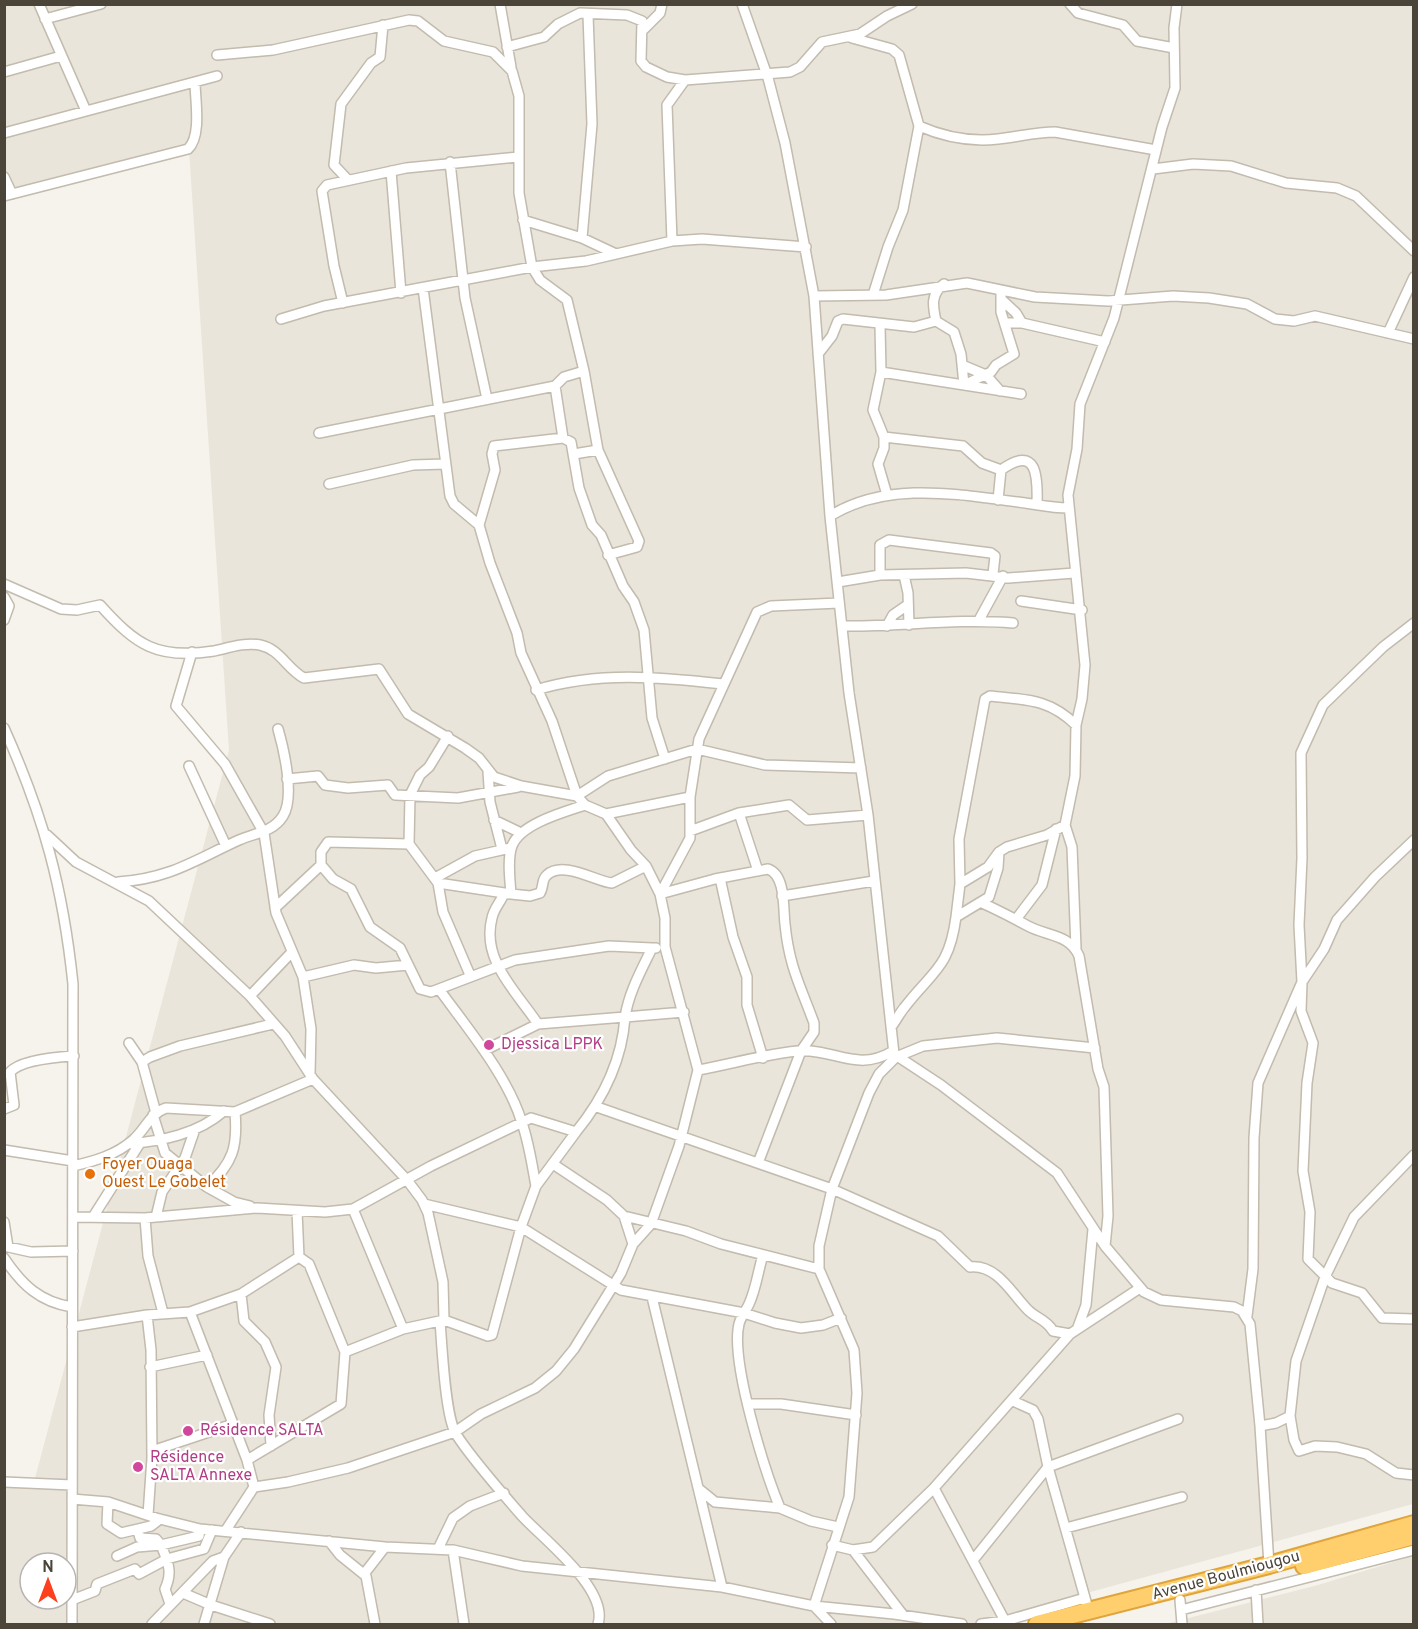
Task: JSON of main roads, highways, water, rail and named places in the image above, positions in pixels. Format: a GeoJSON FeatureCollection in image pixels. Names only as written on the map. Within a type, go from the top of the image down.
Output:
{"type":"FeatureCollection","features":[{"type":"Feature","properties":{"kind":"highway","name":"Avenue Boulmiougou"},"geometry":{"type":"LineString","coordinates":[[1038,1624],[1269,1565],[1413,1524]]}},
{"type":"Feature","properties":{"kind":"highway","name":"Avenue Boulmiougou"},"geometry":{"type":"LineString","coordinates":[[1086,1611],[1181,1605],[1413,1536]]}},
{"type":"Feature","properties":{"kind":"place","name":"Djessica LPPK"},"geometry":{"type":"Point","coordinates":[489,1045]}},
{"type":"Feature","properties":{"kind":"place","name":"Foyer Ouaga Ouest Le Gobelet"},"geometry":{"type":"Point","coordinates":[90,1174]}},
{"type":"Feature","properties":{"kind":"place","name":"Résidence SALTA"},"geometry":{"type":"Point","coordinates":[188,1431]}},
{"type":"Feature","properties":{"kind":"place","name":"Résidence SALTA Annexe"},"geometry":{"type":"Point","coordinates":[138,1467]}}]}
